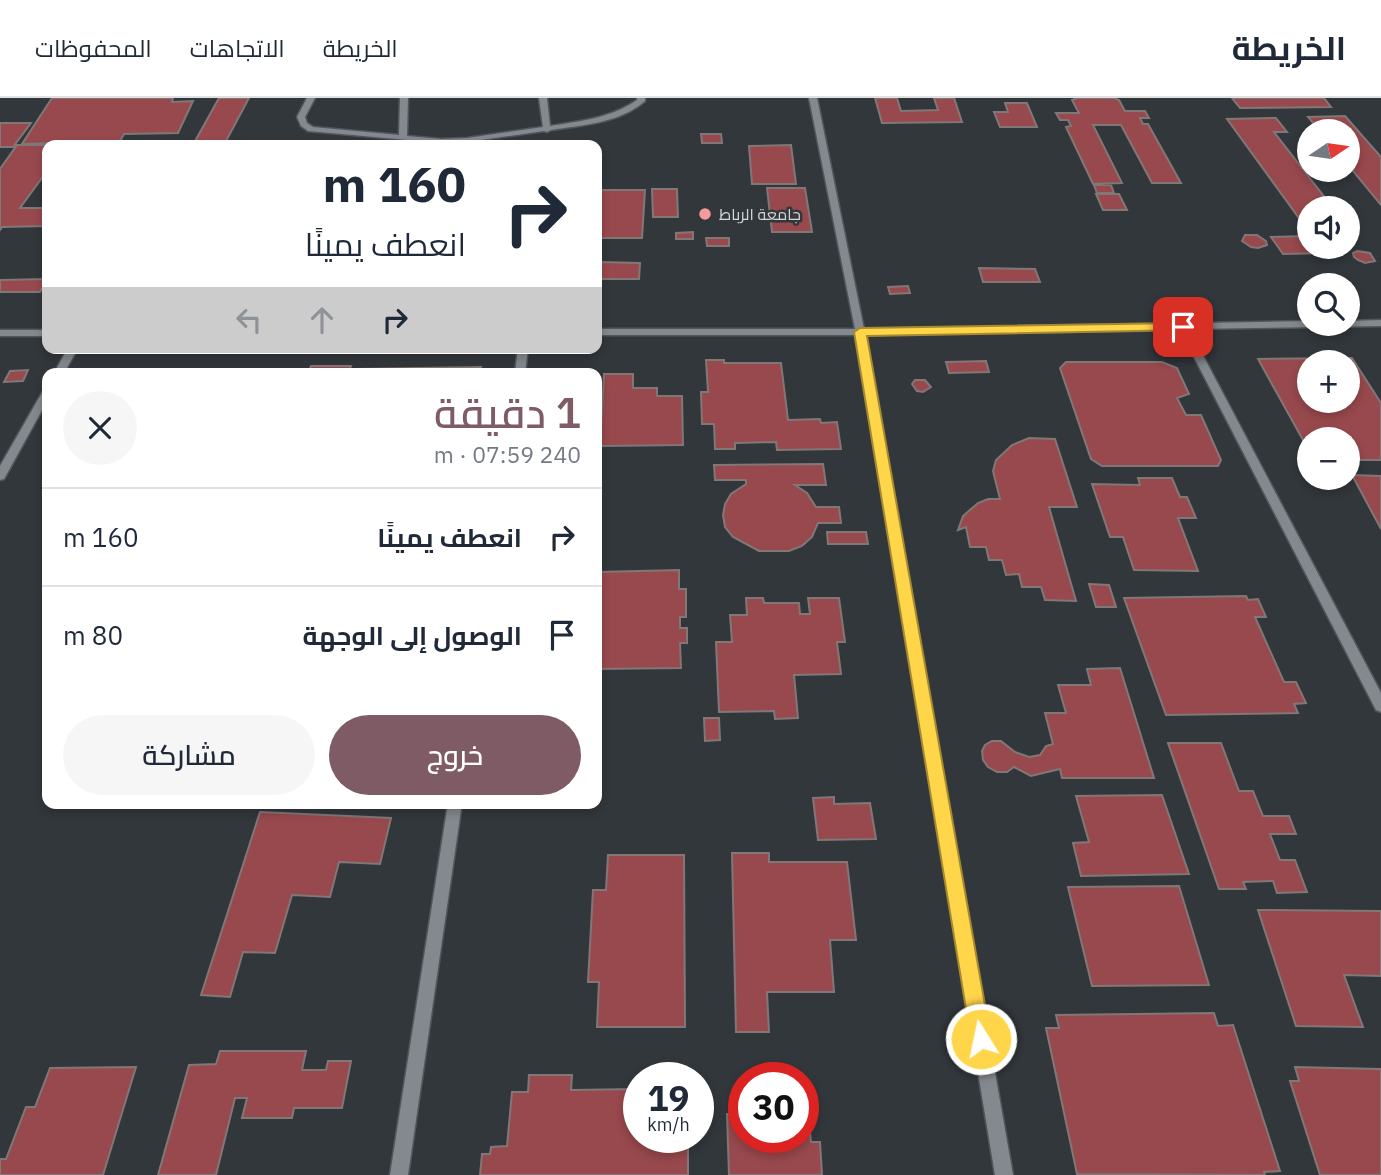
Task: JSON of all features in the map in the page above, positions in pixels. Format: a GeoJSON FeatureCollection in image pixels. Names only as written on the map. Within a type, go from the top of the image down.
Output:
{"type":"FeatureCollection","features":[{"type":"Feature","properties":{"kind":"street"},"geometry":{"type":"LineString","coordinates":[[311,98],[301,117],[304,124],[311,129],[454,140],[547,130],[624,113],[641,101],[641,98]]}},
{"type":"Feature","properties":{"kind":"street"},"geometry":{"type":"LineString","coordinates":[[403,137],[404,98]]}},
{"type":"Feature","properties":{"kind":"street"},"geometry":{"type":"LineString","coordinates":[[543,98],[547,130]]}},
{"type":"Feature","properties":{"kind":"street"},"geometry":{"type":"LineString","coordinates":[[813,98],[860,332],[1004,1175]]}},
{"type":"Feature","properties":{"kind":"street"},"geometry":{"type":"LineString","coordinates":[[602,332],[860,332],[1381,323]]}},
{"type":"Feature","properties":{"kind":"street"},"geometry":{"type":"LineString","coordinates":[[1183,327],[1381,706]]}},
{"type":"Feature","properties":{"kind":"street"},"geometry":{"type":"LineString","coordinates":[[0,333],[42,333]]}},
{"type":"Feature","properties":{"kind":"street"},"geometry":{"type":"LineString","coordinates":[[0,476],[42,402]]}},
{"type":"Feature","properties":{"kind":"street"},"geometry":{"type":"LineString","coordinates":[[399,1175],[454,809]]}},
{"type":"Feature","properties":{"kind":"building"},"geometry":{"type":"Polygon","coordinates":[[[52,98],[173,98],[172,102],[193,101],[178,133],[124,134],[121,140],[42,140],[42,143],[22,144],[52,98]]]}},
{"type":"Feature","properties":{"kind":"building"},"geometry":{"type":"Polygon","coordinates":[[[219,98],[249,98],[227,140],[196,140],[219,98]]]}},
{"type":"Feature","properties":{"kind":"building"},"geometry":{"type":"Polygon","coordinates":[[[875,98],[897,98],[901,111],[938,110],[934,98],[954,98],[962,122],[882,123],[875,98]]]}},
{"type":"Feature","properties":{"kind":"building"},"geometry":{"type":"Polygon","coordinates":[[[1114,98],[1119,100],[1125,111],[1145,111],[1149,118],[1140,118],[1143,124],[1148,124],[1181,183],[1152,183],[1121,125],[1093,125],[1122,183],[1093,184],[1066,127],[1071,126],[1068,120],[1060,120],[1056,113],[1079,113],[1072,100],[1114,98]]]}},
{"type":"Feature","properties":{"kind":"building"},"geometry":{"type":"Polygon","coordinates":[[[1232,98],[1324,98],[1331,107],[1240,108],[1232,98]]]}},
{"type":"Feature","properties":{"kind":"building"},"geometry":{"type":"Polygon","coordinates":[[[1005,103],[1027,103],[1037,127],[1000,127],[994,112],[1008,112],[1005,103]]]}},
{"type":"Feature","properties":{"kind":"building"},"geometry":{"type":"Polygon","coordinates":[[[1345,116],[1348,119],[1310,119],[1308,117],[1345,116]]]}},
{"type":"Feature","properties":{"kind":"building"},"geometry":{"type":"Polygon","coordinates":[[[1276,118],[1287,132],[1274,132],[1297,162],[1297,182],[1313,182],[1324,196],[1297,196],[1297,215],[1227,119],[1276,118]]]}},
{"type":"Feature","properties":{"kind":"building"},"geometry":{"type":"Polygon","coordinates":[[[0,123],[31,123],[13,147],[0,147],[0,123]]]}},
{"type":"Feature","properties":{"kind":"building"},"geometry":{"type":"Polygon","coordinates":[[[1360,133],[1381,157],[1381,205],[1360,180],[1360,133]]]}},
{"type":"Feature","properties":{"kind":"building"},"geometry":{"type":"Polygon","coordinates":[[[701,134],[721,134],[722,143],[702,143],[701,134]]]}},
{"type":"Feature","properties":{"kind":"building"},"geometry":{"type":"Polygon","coordinates":[[[17,145],[42,145],[42,178],[20,208],[42,208],[42,226],[2,227],[0,230],[0,169],[17,145]]]}},
{"type":"Feature","properties":{"kind":"building"},"geometry":{"type":"Polygon","coordinates":[[[791,145],[796,184],[752,184],[749,146],[791,145]]]}},
{"type":"Feature","properties":{"kind":"building"},"geometry":{"type":"Polygon","coordinates":[[[1094,185],[1111,185],[1114,193],[1097,193],[1094,185]]]}},
{"type":"Feature","properties":{"kind":"building"},"geometry":{"type":"Polygon","coordinates":[[[767,188],[805,188],[812,232],[772,232],[767,188]]]}},
{"type":"Feature","properties":{"kind":"building"},"geometry":{"type":"Polygon","coordinates":[[[652,189],[677,189],[678,217],[653,217],[652,189]]]}},
{"type":"Feature","properties":{"kind":"building"},"geometry":{"type":"Polygon","coordinates":[[[602,190],[645,190],[642,238],[602,238],[602,190]]]}},
{"type":"Feature","properties":{"kind":"building"},"geometry":{"type":"Polygon","coordinates":[[[1096,194],[1119,194],[1127,210],[1103,210],[1096,194]]]}},
{"type":"Feature","properties":{"kind":"building"},"geometry":{"type":"Polygon","coordinates":[[[693,232],[693,239],[676,239],[676,233],[693,232]]]}},
{"type":"Feature","properties":{"kind":"building"},"geometry":{"type":"Polygon","coordinates":[[[1245,235],[1257,235],[1266,241],[1267,245],[1251,247],[1242,241],[1245,235]]]}},
{"type":"Feature","properties":{"kind":"building"},"geometry":{"type":"Polygon","coordinates":[[[1297,236],[1297,254],[1283,254],[1271,237],[1297,236]]]}},
{"type":"Feature","properties":{"kind":"building"},"geometry":{"type":"Polygon","coordinates":[[[706,238],[729,238],[729,246],[707,246],[706,238]]]}},
{"type":"Feature","properties":{"kind":"building"},"geometry":{"type":"Polygon","coordinates":[[[1360,251],[1370,253],[1375,261],[1365,263],[1358,260],[1360,251]]]}},
{"type":"Feature","properties":{"kind":"building"},"geometry":{"type":"Polygon","coordinates":[[[602,262],[640,263],[639,279],[602,279],[602,262]]]}},
{"type":"Feature","properties":{"kind":"building"},"geometry":{"type":"Polygon","coordinates":[[[979,268],[1035,269],[1040,282],[983,282],[979,268]]]}},
{"type":"Feature","properties":{"kind":"building"},"geometry":{"type":"Polygon","coordinates":[[[42,279],[42,288],[40,292],[0,292],[0,280],[42,279]]]}},
{"type":"Feature","properties":{"kind":"building"},"geometry":{"type":"Polygon","coordinates":[[[908,286],[910,293],[890,294],[888,287],[908,286]]]}},
{"type":"Feature","properties":{"kind":"building"},"geometry":{"type":"Polygon","coordinates":[[[1258,359],[1297,359],[1297,413],[1360,413],[1360,370],[1381,403],[1381,460],[1360,460],[1360,427],[1297,427],[1297,429],[1258,359]]]}},
{"type":"Feature","properties":{"kind":"building"},"geometry":{"type":"Polygon","coordinates":[[[706,360],[724,360],[724,363],[781,363],[788,420],[820,419],[821,423],[837,422],[841,449],[777,450],[776,442],[735,443],[735,449],[715,449],[714,424],[702,424],[701,392],[708,392],[706,360]]]}},
{"type":"Feature","properties":{"kind":"building"},"geometry":{"type":"Polygon","coordinates":[[[986,361],[989,372],[949,373],[946,362],[986,361]]]}},
{"type":"Feature","properties":{"kind":"building"},"geometry":{"type":"Polygon","coordinates":[[[1066,362],[1162,362],[1177,368],[1189,394],[1177,398],[1186,415],[1201,415],[1221,460],[1218,466],[1102,466],[1091,459],[1060,368],[1066,362]]]}},
{"type":"Feature","properties":{"kind":"building"},"geometry":{"type":"Polygon","coordinates":[[[311,366],[351,366],[350,368],[310,368],[311,366]]]}},
{"type":"Feature","properties":{"kind":"building"},"geometry":{"type":"Polygon","coordinates":[[[481,367],[481,368],[418,368],[481,367]]]}},
{"type":"Feature","properties":{"kind":"building"},"geometry":{"type":"Polygon","coordinates":[[[28,370],[23,381],[4,382],[10,371],[28,370]]]}},
{"type":"Feature","properties":{"kind":"building"},"geometry":{"type":"Polygon","coordinates":[[[604,374],[633,374],[633,388],[657,388],[657,396],[682,396],[683,445],[602,446],[604,374]]]}},
{"type":"Feature","properties":{"kind":"building"},"geometry":{"type":"Polygon","coordinates":[[[915,380],[925,380],[931,387],[923,392],[917,391],[912,384],[915,380]]]}},
{"type":"Feature","properties":{"kind":"building"},"geometry":{"type":"Polygon","coordinates":[[[1029,438],[1055,439],[1077,507],[1049,507],[1076,601],[1045,600],[1041,587],[1022,587],[1019,574],[1006,575],[1002,560],[989,560],[986,547],[970,547],[966,527],[958,530],[963,516],[978,503],[988,499],[1000,499],[993,471],[996,460],[1012,445],[1029,438]]]}},
{"type":"Feature","properties":{"kind":"building"},"geometry":{"type":"Polygon","coordinates":[[[823,464],[826,485],[795,485],[807,493],[816,507],[839,507],[841,523],[818,523],[812,537],[802,546],[789,551],[759,551],[733,537],[725,527],[725,504],[731,494],[746,484],[746,480],[715,480],[714,465],[823,464]]]}},
{"type":"Feature","properties":{"kind":"building"},"geometry":{"type":"Polygon","coordinates":[[[1360,475],[1381,476],[1381,529],[1360,490],[1360,475]]]}},
{"type":"Feature","properties":{"kind":"building"},"geometry":{"type":"Polygon","coordinates":[[[1138,478],[1172,478],[1180,497],[1187,497],[1196,518],[1178,518],[1198,571],[1134,570],[1123,537],[1110,537],[1092,484],[1140,485],[1138,478]]]}},
{"type":"Feature","properties":{"kind":"building"},"geometry":{"type":"Polygon","coordinates":[[[827,532],[866,532],[868,544],[828,544],[827,532]]]}},
{"type":"Feature","properties":{"kind":"building"},"geometry":{"type":"Polygon","coordinates":[[[679,570],[679,589],[686,589],[686,617],[680,617],[680,628],[687,628],[687,643],[680,643],[681,668],[602,669],[602,572],[679,570]]]}},
{"type":"Feature","properties":{"kind":"building"},"geometry":{"type":"Polygon","coordinates":[[[1089,584],[1109,585],[1116,607],[1096,607],[1089,584]]]}},
{"type":"Feature","properties":{"kind":"building"},"geometry":{"type":"Polygon","coordinates":[[[1246,596],[1248,600],[1258,599],[1266,617],[1255,617],[1284,682],[1296,682],[1306,703],[1294,704],[1298,713],[1166,715],[1124,598],[1246,596]]]}},
{"type":"Feature","properties":{"kind":"building"},"geometry":{"type":"Polygon","coordinates":[[[746,598],[763,598],[764,603],[799,603],[800,614],[810,614],[808,598],[839,598],[845,642],[837,642],[841,674],[794,675],[798,718],[775,719],[774,711],[719,712],[716,642],[732,642],[730,615],[747,615],[746,598]]]}},
{"type":"Feature","properties":{"kind":"building"},"geometry":{"type":"Polygon","coordinates":[[[1120,668],[1154,778],[1062,778],[1060,769],[1031,776],[1014,767],[1007,772],[997,772],[983,760],[982,751],[985,745],[992,741],[1001,741],[1015,752],[1029,757],[1040,755],[1046,746],[1053,744],[1045,713],[1066,713],[1058,685],[1091,685],[1087,669],[1120,668]]]}},
{"type":"Feature","properties":{"kind":"building"},"geometry":{"type":"Polygon","coordinates":[[[704,718],[719,718],[720,740],[705,741],[704,718]]]}},
{"type":"Feature","properties":{"kind":"building"},"geometry":{"type":"Polygon","coordinates":[[[1168,743],[1221,743],[1239,791],[1253,791],[1263,816],[1289,816],[1296,834],[1270,834],[1280,860],[1295,860],[1307,892],[1277,893],[1273,881],[1243,882],[1246,889],[1219,889],[1168,743]]]}},
{"type":"Feature","properties":{"kind":"building"},"geometry":{"type":"Polygon","coordinates":[[[1162,795],[1189,874],[1081,876],[1073,843],[1089,842],[1076,796],[1162,795]]]}},
{"type":"Feature","properties":{"kind":"building"},"geometry":{"type":"Polygon","coordinates":[[[834,797],[834,804],[870,803],[876,839],[818,840],[813,798],[834,797]]]}},
{"type":"Feature","properties":{"kind":"building"},"geometry":{"type":"Polygon","coordinates":[[[260,812],[391,818],[380,864],[339,862],[330,897],[292,895],[275,953],[243,952],[230,997],[201,995],[260,812]]]}},
{"type":"Feature","properties":{"kind":"building"},"geometry":{"type":"Polygon","coordinates":[[[732,853],[769,853],[769,862],[847,862],[856,940],[830,940],[834,992],[767,992],[769,1032],[736,1032],[732,853]]]}},
{"type":"Feature","properties":{"kind":"building"},"geometry":{"type":"Polygon","coordinates":[[[608,855],[684,855],[685,1027],[597,1027],[599,982],[588,982],[593,890],[606,890],[608,855]]]}},
{"type":"Feature","properties":{"kind":"building"},"geometry":{"type":"Polygon","coordinates":[[[1179,886],[1209,985],[1092,986],[1068,887],[1179,886]]]}},
{"type":"Feature","properties":{"kind":"building"},"geometry":{"type":"Polygon","coordinates":[[[1258,910],[1381,911],[1381,976],[1344,975],[1363,1027],[1296,1026],[1258,910]]]}},
{"type":"Feature","properties":{"kind":"building"},"geometry":{"type":"Polygon","coordinates":[[[1214,1013],[1218,1026],[1233,1025],[1280,1171],[1264,1172],[1265,1175],[1077,1174],[1046,1028],[1059,1028],[1056,1015],[1214,1013]]]}},
{"type":"Feature","properties":{"kind":"building"},"geometry":{"type":"Polygon","coordinates":[[[220,1051],[306,1051],[302,1070],[326,1070],[328,1061],[351,1061],[342,1108],[294,1108],[292,1118],[242,1118],[247,1098],[235,1098],[216,1175],[158,1175],[189,1065],[216,1064],[220,1051]]]}},
{"type":"Feature","properties":{"kind":"building"},"geometry":{"type":"Polygon","coordinates":[[[136,1067],[103,1175],[0,1175],[0,1159],[6,1159],[26,1107],[35,1107],[50,1068],[136,1067]]]}},
{"type":"Feature","properties":{"kind":"building"},"geometry":{"type":"Polygon","coordinates":[[[1295,1067],[1381,1069],[1381,1175],[1320,1175],[1290,1081],[1299,1081],[1295,1067]]]}},
{"type":"Feature","properties":{"kind":"building"},"geometry":{"type":"Polygon","coordinates":[[[529,1075],[572,1075],[571,1090],[623,1089],[623,1153],[688,1153],[688,1175],[480,1175],[482,1154],[490,1154],[491,1147],[507,1146],[512,1092],[528,1092],[529,1075]]]}},
{"type":"Feature","properties":{"kind":"building"},"geometry":{"type":"Polygon","coordinates":[[[820,1142],[822,1175],[729,1175],[728,1153],[819,1153],[820,1142]]]}},
{"type":"Feature","properties":{"kind":"place","name":"جامعة الرباط"},"geometry":{"type":"Point","coordinates":[705,214]}},
{"type":"Feature","properties":{"kind":"route"},"geometry":{"type":"LineString","coordinates":[[981,1039],[860,332],[1183,327]]}}]}
